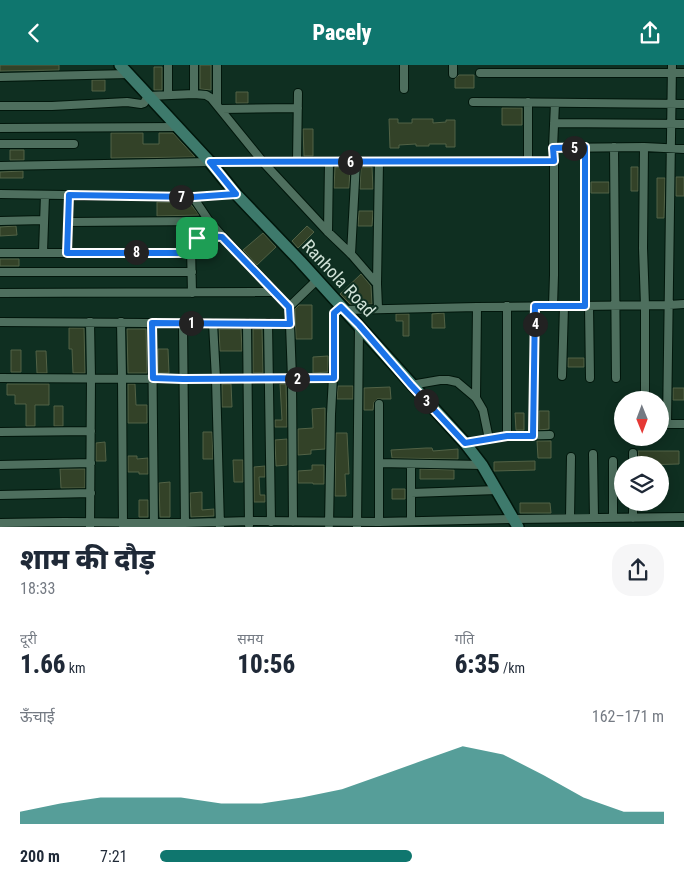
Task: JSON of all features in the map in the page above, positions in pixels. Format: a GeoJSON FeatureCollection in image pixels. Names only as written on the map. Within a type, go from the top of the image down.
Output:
{"type":"FeatureCollection","features":[{"type":"Feature","properties":{"kind":"street","name":"Ranhola Road"},"geometry":{"type":"LineString","coordinates":[[120,65],[465,443],[482,465],[516,523]]}},
{"type":"Feature","properties":{"kind":"street"},"geometry":{"type":"LineString","coordinates":[[168,65],[168,95]]}},
{"type":"Feature","properties":{"kind":"street"},"geometry":{"type":"LineString","coordinates":[[194,65],[194,94]]}},
{"type":"Feature","properties":{"kind":"street"},"geometry":{"type":"LineString","coordinates":[[217,65],[219,107]]}},
{"type":"Feature","properties":{"kind":"street"},"geometry":{"type":"LineString","coordinates":[[404,65],[404,89]]}},
{"type":"Feature","properties":{"kind":"street"},"geometry":{"type":"LineString","coordinates":[[480,73],[672,69],[684,73]]}},
{"type":"Feature","properties":{"kind":"street"},"geometry":{"type":"LineString","coordinates":[[665,391],[669,305],[672,69]]}},
{"type":"Feature","properties":{"kind":"street"},"geometry":{"type":"LineString","coordinates":[[0,77],[129,74]]}},
{"type":"Feature","properties":{"kind":"street"},"geometry":{"type":"LineString","coordinates":[[297,162],[298,93]]}},
{"type":"Feature","properties":{"kind":"street"},"geometry":{"type":"LineString","coordinates":[[0,106],[52,106],[122,102],[141,104],[144,103],[148,96],[206,95],[219,107],[263,162],[378,284]]}},
{"type":"Feature","properties":{"kind":"street"},"geometry":{"type":"LineString","coordinates":[[473,102],[684,104]]}},
{"type":"Feature","properties":{"kind":"street"},"geometry":{"type":"LineString","coordinates":[[528,102],[528,161]]}},
{"type":"Feature","properties":{"kind":"street"},"geometry":{"type":"LineString","coordinates":[[553,306],[554,103]]}},
{"type":"Feature","properties":{"kind":"street"},"geometry":{"type":"LineString","coordinates":[[219,107],[298,108]]}},
{"type":"Feature","properties":{"kind":"street"},"geometry":{"type":"LineString","coordinates":[[554,123],[684,124]]}},
{"type":"Feature","properties":{"kind":"street"},"geometry":{"type":"LineString","coordinates":[[0,128],[178,127]]}},
{"type":"Feature","properties":{"kind":"street"},"geometry":{"type":"LineString","coordinates":[[0,144],[74,144]]}},
{"type":"Feature","properties":{"kind":"street"},"geometry":{"type":"LineString","coordinates":[[585,147],[590,378]]}},
{"type":"Feature","properties":{"kind":"street"},"geometry":{"type":"LineString","coordinates":[[614,147],[616,379]]}},
{"type":"Feature","properties":{"kind":"street"},"geometry":{"type":"LineString","coordinates":[[553,148],[644,147],[684,149]]}},
{"type":"Feature","properties":{"kind":"street"},"geometry":{"type":"LineString","coordinates":[[644,147],[645,391]]}},
{"type":"Feature","properties":{"kind":"street"},"geometry":{"type":"LineString","coordinates":[[0,166],[210,162],[554,161]]}},
{"type":"Feature","properties":{"kind":"street"},"geometry":{"type":"LineString","coordinates":[[328,231],[329,162]]}},
{"type":"Feature","properties":{"kind":"street"},"geometry":{"type":"LineString","coordinates":[[351,254],[356,162]]}},
{"type":"Feature","properties":{"kind":"street"},"geometry":{"type":"LineString","coordinates":[[378,309],[380,162]]}},
{"type":"Feature","properties":{"kind":"street"},"geometry":{"type":"LineString","coordinates":[[0,194],[193,197],[236,194]]}},
{"type":"Feature","properties":{"kind":"street"},"geometry":{"type":"LineString","coordinates":[[43,252],[45,195]]}},
{"type":"Feature","properties":{"kind":"street"},"geometry":{"type":"LineString","coordinates":[[67,253],[69,195]]}},
{"type":"Feature","properties":{"kind":"street"},"geometry":{"type":"LineString","coordinates":[[193,197],[222,237],[289,307],[292,379],[288,524]]}},
{"type":"Feature","properties":{"kind":"street"},"geometry":{"type":"LineString","coordinates":[[0,221],[44,220]]}},
{"type":"Feature","properties":{"kind":"street"},"geometry":{"type":"LineString","coordinates":[[68,221],[209,221]]}},
{"type":"Feature","properties":{"kind":"street"},"geometry":{"type":"LineString","coordinates":[[192,293],[191,253],[194,240],[205,237],[222,237]]}},
{"type":"Feature","properties":{"kind":"street"},"geometry":{"type":"LineString","coordinates":[[0,253],[191,253]]}},
{"type":"Feature","properties":{"kind":"street"},"geometry":{"type":"LineString","coordinates":[[0,273],[192,273]]}},
{"type":"Feature","properties":{"kind":"street"},"geometry":{"type":"LineString","coordinates":[[289,307],[317,281]]}},
{"type":"Feature","properties":{"kind":"street"},"geometry":{"type":"LineString","coordinates":[[0,293],[274,292]]}},
{"type":"Feature","properties":{"kind":"street"},"geometry":{"type":"LineString","coordinates":[[329,524],[331,414],[334,378],[334,313],[342,309],[684,304]]}},
{"type":"Feature","properties":{"kind":"street"},"geometry":{"type":"LineString","coordinates":[[507,306],[507,436]]}},
{"type":"Feature","properties":{"kind":"street"},"geometry":{"type":"LineString","coordinates":[[533,436],[535,306]]}},
{"type":"Feature","properties":{"kind":"street"},"geometry":{"type":"LineString","coordinates":[[562,376],[564,306]]}},
{"type":"Feature","properties":{"kind":"street"},"geometry":{"type":"LineString","coordinates":[[476,398],[477,307]]}},
{"type":"Feature","properties":{"kind":"street"},"geometry":{"type":"LineString","coordinates":[[0,322],[290,324]]}},
{"type":"Feature","properties":{"kind":"street"},"geometry":{"type":"LineString","coordinates":[[90,322],[90,524]]}},
{"type":"Feature","properties":{"kind":"street"},"geometry":{"type":"LineString","coordinates":[[121,322],[122,524]]}},
{"type":"Feature","properties":{"kind":"street"},"geometry":{"type":"LineString","coordinates":[[152,323],[154,525]]}},
{"type":"Feature","properties":{"kind":"street"},"geometry":{"type":"LineString","coordinates":[[213,323],[220,525]]}},
{"type":"Feature","properties":{"kind":"street"},"geometry":{"type":"LineString","coordinates":[[247,323],[249,524]]}},
{"type":"Feature","properties":{"kind":"street"},"geometry":{"type":"LineString","coordinates":[[268,323],[271,522]]}},
{"type":"Feature","properties":{"kind":"street"},"geometry":{"type":"LineString","coordinates":[[183,324],[185,525]]}},
{"type":"Feature","properties":{"kind":"street"},"geometry":{"type":"LineString","coordinates":[[357,524],[359,325]]}},
{"type":"Feature","properties":{"kind":"street"},"geometry":{"type":"LineString","coordinates":[[0,378],[334,378]]}},
{"type":"Feature","properties":{"kind":"street"},"geometry":{"type":"LineString","coordinates":[[411,385],[448,380],[456,383],[476,398],[483,410],[489,439]]}},
{"type":"Feature","properties":{"kind":"street"},"geometry":{"type":"LineString","coordinates":[[379,404],[380,522]]}},
{"type":"Feature","properties":{"kind":"street"},"geometry":{"type":"LineString","coordinates":[[669,424],[684,424]]}},
{"type":"Feature","properties":{"kind":"street"},"geometry":{"type":"LineString","coordinates":[[0,432],[91,431]]}},
{"type":"Feature","properties":{"kind":"street"},"geometry":{"type":"LineString","coordinates":[[465,443],[507,436],[550,435]]}},
{"type":"Feature","properties":{"kind":"street"},"geometry":{"type":"LineString","coordinates":[[593,454],[594,518]]}},
{"type":"Feature","properties":{"kind":"street"},"geometry":{"type":"LineString","coordinates":[[570,518],[571,457]]}},
{"type":"Feature","properties":{"kind":"street"},"geometry":{"type":"LineString","coordinates":[[613,461],[614,518]]}},
{"type":"Feature","properties":{"kind":"street"},"geometry":{"type":"LineString","coordinates":[[0,465],[91,463]]}},
{"type":"Feature","properties":{"kind":"street"},"geometry":{"type":"LineString","coordinates":[[379,463],[482,465]]}},
{"type":"Feature","properties":{"kind":"street"},"geometry":{"type":"LineString","coordinates":[[407,523],[411,493],[411,464]]}},
{"type":"Feature","properties":{"kind":"street"},"geometry":{"type":"LineString","coordinates":[[411,493],[497,491]]}},
{"type":"Feature","properties":{"kind":"street"},"geometry":{"type":"LineString","coordinates":[[0,495],[90,493]]}},
{"type":"Feature","properties":{"kind":"street"},"geometry":{"type":"LineString","coordinates":[[633,511],[633,518]]}},
{"type":"Feature","properties":{"kind":"street"},"geometry":{"type":"LineString","coordinates":[[0,523],[10,525],[220,525],[271,522],[288,524],[380,522],[429,524],[516,523],[570,518],[633,518],[643,522],[684,517]]}},
{"type":"Feature","properties":{"kind":"building"},"geometry":{"type":"Polygon","coordinates":[[[0,65],[59,65],[59,70],[0,71],[0,65]]]}},
{"type":"Feature","properties":{"kind":"building"},"geometry":{"type":"Polygon","coordinates":[[[200,65],[211,65],[211,90],[200,89],[200,65]]]}},
{"type":"Feature","properties":{"kind":"building"},"geometry":{"type":"Polygon","coordinates":[[[154,67],[162,67],[162,90],[154,90],[154,67]]]}},
{"type":"Feature","properties":{"kind":"building"},"geometry":{"type":"Polygon","coordinates":[[[459,75],[474,75],[474,88],[455,88],[455,79],[459,75]]]}},
{"type":"Feature","properties":{"kind":"building"},"geometry":{"type":"Polygon","coordinates":[[[92,80],[105,80],[105,91],[92,91],[92,80]]]}},
{"type":"Feature","properties":{"kind":"building"},"geometry":{"type":"Polygon","coordinates":[[[236,92],[248,92],[248,103],[236,103],[236,92]]]}},
{"type":"Feature","properties":{"kind":"building"},"geometry":{"type":"Polygon","coordinates":[[[502,108],[522,108],[522,125],[502,125],[502,108]]]}},
{"type":"Feature","properties":{"kind":"building"},"geometry":{"type":"Polygon","coordinates":[[[389,119],[398,119],[398,123],[412,123],[412,119],[433,119],[433,123],[455,120],[455,147],[446,147],[446,144],[416,146],[416,144],[399,145],[399,148],[390,148],[389,119]]]}},
{"type":"Feature","properties":{"kind":"building"},"geometry":{"type":"Polygon","coordinates":[[[303,129],[313,129],[313,156],[304,156],[303,129]]]}},
{"type":"Feature","properties":{"kind":"building"},"geometry":{"type":"Polygon","coordinates":[[[111,133],[143,133],[143,144],[159,144],[159,133],[173,133],[195,157],[111,158],[111,133]]]}},
{"type":"Feature","properties":{"kind":"building"},"geometry":{"type":"Polygon","coordinates":[[[10,150],[24,150],[24,160],[10,160],[10,150]]]}},
{"type":"Feature","properties":{"kind":"building"},"geometry":{"type":"Polygon","coordinates":[[[335,167],[350,167],[349,188],[334,188],[335,167]]]}},
{"type":"Feature","properties":{"kind":"building"},"geometry":{"type":"Polygon","coordinates":[[[361,167],[372,167],[373,189],[360,189],[361,167]]]}},
{"type":"Feature","properties":{"kind":"building"},"geometry":{"type":"Polygon","coordinates":[[[631,167],[638,167],[638,191],[631,191],[631,167]]]}},
{"type":"Feature","properties":{"kind":"building"},"geometry":{"type":"Polygon","coordinates":[[[23,171],[23,178],[0,178],[0,172],[23,171]]]}},
{"type":"Feature","properties":{"kind":"building"},"geometry":{"type":"Polygon","coordinates":[[[676,177],[684,177],[684,196],[676,196],[676,177]]]}},
{"type":"Feature","properties":{"kind":"building"},"geometry":{"type":"Polygon","coordinates":[[[657,178],[665,178],[664,218],[657,218],[657,178]]]}},
{"type":"Feature","properties":{"kind":"building"},"geometry":{"type":"Polygon","coordinates":[[[591,182],[609,182],[609,193],[591,193],[591,182]]]}},
{"type":"Feature","properties":{"kind":"building"},"geometry":{"type":"Polygon","coordinates":[[[157,202],[190,203],[199,215],[157,216],[157,202]]]}},
{"type":"Feature","properties":{"kind":"building"},"geometry":{"type":"Polygon","coordinates":[[[359,211],[373,211],[372,226],[358,226],[359,211]]]}},
{"type":"Feature","properties":{"kind":"building"},"geometry":{"type":"Polygon","coordinates":[[[16,226],[17,235],[0,236],[0,227],[16,226]]]}},
{"type":"Feature","properties":{"kind":"building"},"geometry":{"type":"Polygon","coordinates":[[[307,226],[314,232],[298,248],[292,241],[307,226]]]}},
{"type":"Feature","properties":{"kind":"building"},"geometry":{"type":"Polygon","coordinates":[[[263,233],[276,247],[257,265],[243,250],[263,233]]]}},
{"type":"Feature","properties":{"kind":"building"},"geometry":{"type":"Polygon","coordinates":[[[0,259],[19,259],[19,266],[0,266],[0,259]]]}},
{"type":"Feature","properties":{"kind":"building"},"geometry":{"type":"Polygon","coordinates":[[[361,274],[371,286],[372,304],[350,304],[340,294],[361,274]]]}},
{"type":"Feature","properties":{"kind":"building"},"geometry":{"type":"Polygon","coordinates":[[[299,305],[312,305],[312,339],[296,339],[295,309],[299,305]]]}},
{"type":"Feature","properties":{"kind":"building"},"geometry":{"type":"Polygon","coordinates":[[[444,313],[445,328],[432,328],[432,314],[444,313]]]}},
{"type":"Feature","properties":{"kind":"building"},"geometry":{"type":"Polygon","coordinates":[[[396,314],[409,314],[409,336],[403,336],[403,321],[396,321],[396,314]]]}},
{"type":"Feature","properties":{"kind":"building"},"geometry":{"type":"Polygon","coordinates":[[[69,328],[84,328],[85,373],[73,373],[72,349],[69,349],[69,328]]]}},
{"type":"Feature","properties":{"kind":"building"},"geometry":{"type":"Polygon","coordinates":[[[127,329],[146,329],[147,373],[128,373],[127,329]]]}},
{"type":"Feature","properties":{"kind":"building"},"geometry":{"type":"Polygon","coordinates":[[[219,329],[241,329],[242,351],[220,351],[219,329]]]}},
{"type":"Feature","properties":{"kind":"building"},"geometry":{"type":"Polygon","coordinates":[[[253,329],[262,329],[263,373],[253,373],[253,329]]]}},
{"type":"Feature","properties":{"kind":"building"},"geometry":{"type":"Polygon","coordinates":[[[158,349],[168,349],[169,373],[158,373],[158,349]]]}},
{"type":"Feature","properties":{"kind":"building"},"geometry":{"type":"Polygon","coordinates":[[[11,350],[21,350],[21,372],[11,372],[11,350]]]}},
{"type":"Feature","properties":{"kind":"building"},"geometry":{"type":"Polygon","coordinates":[[[36,351],[46,351],[47,373],[37,373],[36,351]]]}},
{"type":"Feature","properties":{"kind":"building"},"geometry":{"type":"Polygon","coordinates":[[[328,356],[328,372],[313,373],[313,357],[328,356]]]}},
{"type":"Feature","properties":{"kind":"building"},"geometry":{"type":"Polygon","coordinates":[[[568,358],[584,358],[584,367],[568,367],[568,358]]]}},
{"type":"Feature","properties":{"kind":"building"},"geometry":{"type":"Polygon","coordinates":[[[7,384],[49,384],[49,405],[35,405],[35,426],[26,426],[26,404],[15,404],[15,395],[7,395],[7,384]]]}},
{"type":"Feature","properties":{"kind":"building"},"geometry":{"type":"Polygon","coordinates":[[[128,384],[135,384],[136,405],[147,405],[147,423],[128,423],[128,384]]]}},
{"type":"Feature","properties":{"kind":"building"},"geometry":{"type":"Polygon","coordinates":[[[222,384],[231,384],[232,407],[222,407],[222,384]]]}},
{"type":"Feature","properties":{"kind":"building"},"geometry":{"type":"Polygon","coordinates":[[[280,384],[286,384],[287,427],[275,427],[275,420],[282,420],[280,384]]]}},
{"type":"Feature","properties":{"kind":"building"},"geometry":{"type":"Polygon","coordinates":[[[338,386],[353,386],[353,399],[337,399],[338,386]]]}},
{"type":"Feature","properties":{"kind":"building"},"geometry":{"type":"Polygon","coordinates":[[[390,387],[391,399],[377,399],[374,402],[373,410],[364,410],[364,388],[390,387]]]}},
{"type":"Feature","properties":{"kind":"building"},"geometry":{"type":"Polygon","coordinates":[[[673,388],[684,388],[684,400],[673,400],[673,388]]]}},
{"type":"Feature","properties":{"kind":"building"},"geometry":{"type":"Polygon","coordinates":[[[54,406],[63,406],[63,426],[54,426],[54,406]]]}},
{"type":"Feature","properties":{"kind":"building"},"geometry":{"type":"Polygon","coordinates":[[[325,408],[325,449],[311,450],[311,454],[298,455],[298,429],[313,428],[312,409],[325,408]]]}},
{"type":"Feature","properties":{"kind":"building"},"geometry":{"type":"Polygon","coordinates":[[[539,411],[549,411],[549,429],[539,430],[539,411]]]}},
{"type":"Feature","properties":{"kind":"building"},"geometry":{"type":"Polygon","coordinates":[[[515,413],[524,413],[524,430],[516,430],[515,413]]]}},
{"type":"Feature","properties":{"kind":"building"},"geometry":{"type":"Polygon","coordinates":[[[203,432],[212,432],[213,459],[203,459],[203,432]]]}},
{"type":"Feature","properties":{"kind":"building"},"geometry":{"type":"Polygon","coordinates":[[[336,433],[347,433],[349,474],[345,474],[346,496],[335,496],[336,433]]]}},
{"type":"Feature","properties":{"kind":"building"},"geometry":{"type":"Polygon","coordinates":[[[287,439],[287,465],[276,466],[275,440],[287,439]]]}},
{"type":"Feature","properties":{"kind":"building"},"geometry":{"type":"Polygon","coordinates":[[[537,441],[551,441],[551,458],[538,458],[537,441]]]}},
{"type":"Feature","properties":{"kind":"building"},"geometry":{"type":"Polygon","coordinates":[[[105,442],[106,461],[96,461],[96,443],[105,442]]]}},
{"type":"Feature","properties":{"kind":"building"},"geometry":{"type":"Polygon","coordinates":[[[432,448],[433,451],[458,449],[458,459],[392,458],[391,450],[432,448]]]}},
{"type":"Feature","properties":{"kind":"building"},"geometry":{"type":"Polygon","coordinates":[[[638,451],[679,451],[679,464],[669,464],[669,456],[638,456],[638,451]]]}},
{"type":"Feature","properties":{"kind":"building"},"geometry":{"type":"Polygon","coordinates":[[[128,456],[137,456],[137,459],[148,458],[148,474],[128,472],[128,456]]]}},
{"type":"Feature","properties":{"kind":"building"},"geometry":{"type":"Polygon","coordinates":[[[233,460],[243,460],[243,482],[234,482],[233,460]]]}},
{"type":"Feature","properties":{"kind":"building"},"geometry":{"type":"Polygon","coordinates":[[[535,461],[535,470],[494,471],[494,462],[535,461]]]}},
{"type":"Feature","properties":{"kind":"building"},"geometry":{"type":"Polygon","coordinates":[[[312,465],[324,465],[324,484],[298,483],[298,471],[312,470],[312,465]]]}},
{"type":"Feature","properties":{"kind":"building"},"geometry":{"type":"Polygon","coordinates":[[[265,466],[265,477],[259,477],[260,495],[265,495],[265,502],[254,502],[254,467],[265,466]]]}},
{"type":"Feature","properties":{"kind":"building"},"geometry":{"type":"Polygon","coordinates":[[[60,469],[85,469],[85,488],[61,488],[60,469]]]}},
{"type":"Feature","properties":{"kind":"building"},"geometry":{"type":"Polygon","coordinates":[[[420,469],[454,470],[454,479],[420,479],[420,469]]]}},
{"type":"Feature","properties":{"kind":"building"},"geometry":{"type":"Polygon","coordinates":[[[170,482],[170,517],[160,517],[159,483],[170,482]]]}},
{"type":"Feature","properties":{"kind":"building"},"geometry":{"type":"Polygon","coordinates":[[[392,489],[405,489],[405,499],[392,499],[392,489]]]}},
{"type":"Feature","properties":{"kind":"building"},"geometry":{"type":"Polygon","coordinates":[[[202,492],[202,510],[214,509],[214,516],[191,517],[190,493],[202,492]]]}},
{"type":"Feature","properties":{"kind":"building"},"geometry":{"type":"Polygon","coordinates":[[[139,500],[148,500],[148,517],[139,517],[139,500]]]}},
{"type":"Feature","properties":{"kind":"building"},"geometry":{"type":"Polygon","coordinates":[[[520,503],[550,503],[551,513],[520,513],[520,503]]]}},
{"type":"Feature","properties":{"kind":"route"},"geometry":{"type":"LineString","coordinates":[[585,147],[585,306],[535,306],[533,436],[507,436],[465,443],[341,307],[334,313],[334,378],[153,378],[152,323],[290,324],[289,307],[222,237],[197,238],[192,244],[191,253],[67,253],[69,195],[193,197],[236,194],[210,162],[554,161],[553,148],[585,147]]}}]}
